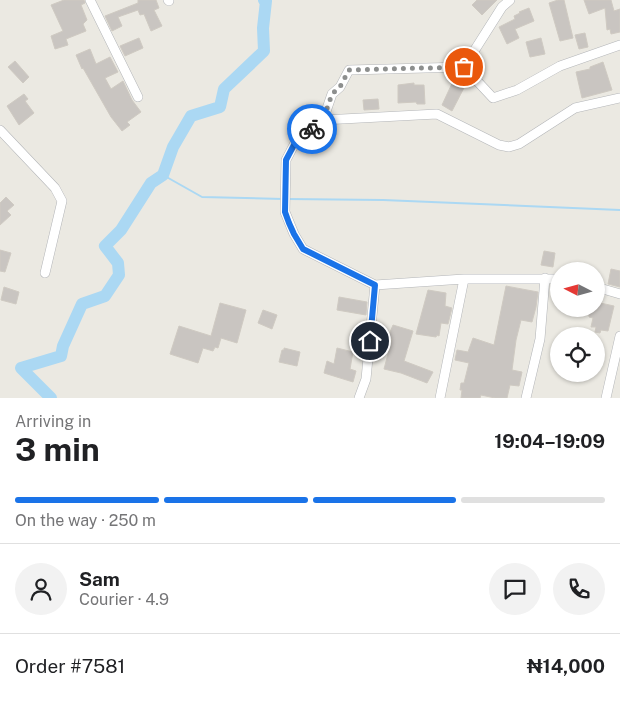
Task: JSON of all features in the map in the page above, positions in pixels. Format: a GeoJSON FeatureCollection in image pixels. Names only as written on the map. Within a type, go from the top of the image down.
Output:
{"type":"FeatureCollection","features":[{"type":"Feature","properties":{"kind":"street"},"geometry":{"type":"LineString","coordinates":[[90,0],[138,97]]}},
{"type":"Feature","properties":{"kind":"street"},"geometry":{"type":"LineString","coordinates":[[464,67],[502,7],[510,0]]}},
{"type":"Feature","properties":{"kind":"street"},"geometry":{"type":"LineString","coordinates":[[550,278],[464,279],[375,285],[303,249],[294,234],[285,212],[286,160],[295,143],[323,120],[332,94],[340,87],[349,70],[464,67],[493,98],[517,90],[560,66],[620,45]]}},
{"type":"Feature","properties":{"kind":"street"},"geometry":{"type":"LineString","coordinates":[[323,120],[437,114],[499,145],[509,147],[519,144],[575,108],[620,98]]}},
{"type":"Feature","properties":{"kind":"street"},"geometry":{"type":"LineString","coordinates":[[0,130],[55,188],[62,201],[45,273]]}},
{"type":"Feature","properties":{"kind":"street"},"geometry":{"type":"LineString","coordinates":[[526,398],[540,339],[545,278]]}},
{"type":"Feature","properties":{"kind":"street"},"geometry":{"type":"LineString","coordinates":[[440,398],[464,279]]}},
{"type":"Feature","properties":{"kind":"street"},"geometry":{"type":"LineString","coordinates":[[359,398],[366,379],[375,285]]}},
{"type":"Feature","properties":{"kind":"street"},"geometry":{"type":"LineString","coordinates":[[605,290],[620,294]]}},
{"type":"Feature","properties":{"kind":"street"},"geometry":{"type":"LineString","coordinates":[[606,398],[620,336]]}},
{"type":"Feature","properties":{"kind":"building"},"geometry":{"type":"Polygon","coordinates":[[[64,0],[84,0],[85,3],[81,5],[87,20],[83,24],[86,31],[66,39],[68,45],[55,49],[51,36],[63,31],[51,5],[64,0]]]}},
{"type":"Feature","properties":{"kind":"building"},"geometry":{"type":"Polygon","coordinates":[[[138,0],[156,0],[159,8],[154,10],[162,26],[151,31],[144,14],[140,15],[138,10],[118,17],[122,26],[112,31],[105,16],[138,3],[138,0]]]}},
{"type":"Feature","properties":{"kind":"building"},"geometry":{"type":"Polygon","coordinates":[[[477,0],[497,0],[482,15],[472,5],[477,0]]]}},
{"type":"Feature","properties":{"kind":"building"},"geometry":{"type":"Polygon","coordinates":[[[564,0],[573,38],[560,41],[549,3],[564,0]]]}},
{"type":"Feature","properties":{"kind":"building"},"geometry":{"type":"Polygon","coordinates":[[[584,0],[611,0],[614,11],[620,9],[620,32],[611,34],[610,29],[607,30],[605,8],[589,14],[584,0]]]}},
{"type":"Feature","properties":{"kind":"building"},"geometry":{"type":"Polygon","coordinates":[[[529,8],[534,21],[515,29],[519,38],[507,44],[499,27],[515,19],[514,16],[519,12],[529,8]]]}},
{"type":"Feature","properties":{"kind":"building"},"geometry":{"type":"Polygon","coordinates":[[[585,33],[588,47],[579,49],[575,35],[585,33]]]}},
{"type":"Feature","properties":{"kind":"building"},"geometry":{"type":"Polygon","coordinates":[[[139,38],[143,48],[125,56],[120,46],[139,38]]]}},
{"type":"Feature","properties":{"kind":"building"},"geometry":{"type":"Polygon","coordinates":[[[541,38],[545,54],[530,57],[526,42],[541,38]]]}},
{"type":"Feature","properties":{"kind":"building"},"geometry":{"type":"Polygon","coordinates":[[[90,49],[96,64],[110,57],[118,72],[105,78],[111,89],[123,81],[132,100],[141,112],[127,122],[130,125],[122,131],[111,117],[82,69],[76,55],[90,49]]]}},
{"type":"Feature","properties":{"kind":"building"},"geometry":{"type":"Polygon","coordinates":[[[15,61],[29,77],[23,83],[8,67],[15,61]]]}},
{"type":"Feature","properties":{"kind":"building"},"geometry":{"type":"Polygon","coordinates":[[[603,62],[612,90],[582,98],[576,72],[590,69],[590,67],[603,62]]]}},
{"type":"Feature","properties":{"kind":"building"},"geometry":{"type":"Polygon","coordinates":[[[455,77],[467,82],[452,111],[442,105],[455,77]]]}},
{"type":"Feature","properties":{"kind":"building"},"geometry":{"type":"Polygon","coordinates":[[[414,83],[414,85],[424,85],[425,104],[417,104],[416,102],[398,103],[398,85],[414,83]]]}},
{"type":"Feature","properties":{"kind":"building"},"geometry":{"type":"Polygon","coordinates":[[[24,94],[28,99],[25,101],[34,113],[19,125],[7,106],[24,94]]]}},
{"type":"Feature","properties":{"kind":"building"},"geometry":{"type":"Polygon","coordinates":[[[378,99],[379,109],[364,110],[363,100],[378,99]]]}},
{"type":"Feature","properties":{"kind":"building"},"geometry":{"type":"Polygon","coordinates":[[[6,197],[14,205],[7,211],[11,215],[0,225],[0,203],[6,197]]]}},
{"type":"Feature","properties":{"kind":"building"},"geometry":{"type":"Polygon","coordinates":[[[0,250],[11,253],[5,272],[0,271],[0,250]]]}},
{"type":"Feature","properties":{"kind":"building"},"geometry":{"type":"Polygon","coordinates":[[[544,251],[555,253],[554,262],[550,262],[550,266],[541,265],[544,251]]]}},
{"type":"Feature","properties":{"kind":"building"},"geometry":{"type":"Polygon","coordinates":[[[611,269],[620,271],[620,287],[608,284],[611,269]]]}},
{"type":"Feature","properties":{"kind":"building"},"geometry":{"type":"Polygon","coordinates":[[[506,286],[538,292],[532,322],[521,320],[516,340],[512,370],[522,372],[519,386],[510,385],[507,398],[481,395],[480,398],[461,398],[461,383],[464,383],[469,363],[455,360],[457,350],[468,352],[473,338],[494,345],[506,286]]]}},
{"type":"Feature","properties":{"kind":"building"},"geometry":{"type":"Polygon","coordinates":[[[4,287],[19,292],[16,304],[1,300],[4,287]]]}},
{"type":"Feature","properties":{"kind":"building"},"geometry":{"type":"Polygon","coordinates":[[[428,290],[446,293],[445,306],[452,308],[448,324],[441,323],[439,336],[437,335],[436,337],[416,334],[428,290]]]}},
{"type":"Feature","properties":{"kind":"building"},"geometry":{"type":"Polygon","coordinates":[[[339,297],[367,302],[366,315],[337,310],[339,297]]]}},
{"type":"Feature","properties":{"kind":"building"},"geometry":{"type":"Polygon","coordinates":[[[220,303],[246,310],[237,343],[221,338],[218,348],[215,347],[213,351],[203,348],[198,363],[170,354],[179,326],[211,336],[220,303]]]}},
{"type":"Feature","properties":{"kind":"building"},"geometry":{"type":"Polygon","coordinates":[[[605,304],[614,306],[608,331],[605,331],[605,327],[591,327],[593,318],[605,318],[605,304]]]}},
{"type":"Feature","properties":{"kind":"building"},"geometry":{"type":"Polygon","coordinates":[[[263,310],[277,315],[272,329],[258,323],[263,310]]]}},
{"type":"Feature","properties":{"kind":"building"},"geometry":{"type":"Polygon","coordinates":[[[393,325],[413,331],[404,361],[433,372],[427,383],[384,369],[392,339],[388,337],[393,325]]]}},
{"type":"Feature","properties":{"kind":"building"},"geometry":{"type":"Polygon","coordinates":[[[284,348],[300,352],[297,366],[279,362],[284,348]]]}},
{"type":"Feature","properties":{"kind":"building"},"geometry":{"type":"Polygon","coordinates":[[[337,348],[353,352],[350,369],[356,371],[353,382],[324,373],[327,361],[334,364],[337,348]]]}},
{"type":"Feature","properties":{"kind":"waterway"},"geometry":{"type":"LineString","coordinates":[[51,398],[21,368],[61,356],[63,346],[82,304],[105,296],[119,275],[118,263],[105,246],[121,230],[151,183],[163,175],[173,147],[191,116],[220,107],[224,89],[264,51],[263,28],[266,1],[264,0]]}},
{"type":"Feature","properties":{"kind":"waterway"},"geometry":{"type":"LineString","coordinates":[[163,175],[202,197],[283,199]]}},
{"type":"Feature","properties":{"kind":"waterway"},"geometry":{"type":"LineString","coordinates":[[288,199],[383,200],[620,210]]}},
{"type":"Feature","properties":{"kind":"way so far"},"geometry":{"type":"LineString","coordinates":[[312,129],[323,120],[332,94],[340,87],[349,70],[464,67]]}},
{"type":"Feature","properties":{"kind":"route"},"geometry":{"type":"LineString","coordinates":[[312,129],[295,143],[286,160],[285,212],[294,234],[303,249],[375,285],[370,341]]}}]}
